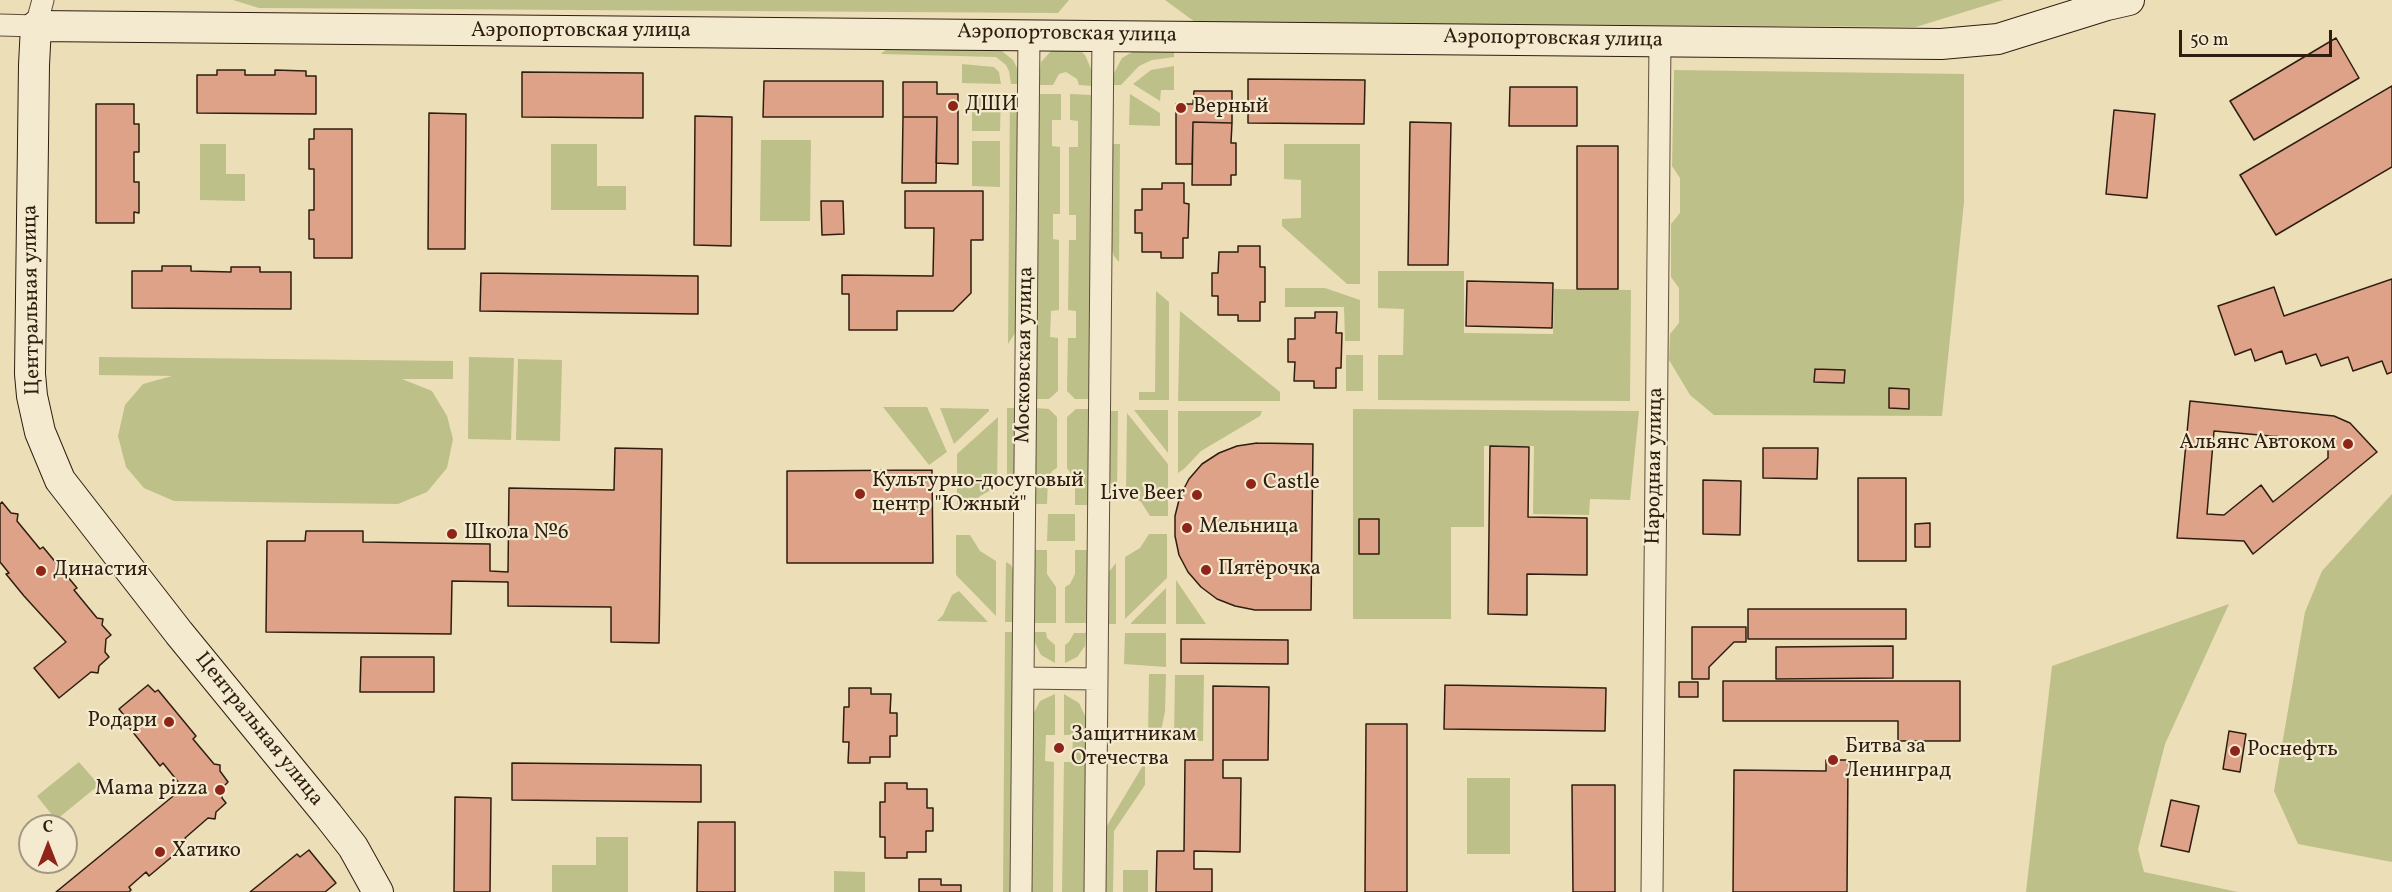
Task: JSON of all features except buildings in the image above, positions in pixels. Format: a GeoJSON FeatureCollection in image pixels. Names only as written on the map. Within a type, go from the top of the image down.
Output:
{"type":"FeatureCollection","features":[{"type":"Feature","properties":{"kind":"street","name":"Аэропортовская улица"},"geometry":{"type":"LineString","coordinates":[[0,25],[40,13],[1029,35],[1929,44],[1974,42],[2016,35],[2129,0]]}},
{"type":"Feature","properties":{"kind":"street","name":"Центральная улица"},"geometry":{"type":"LineString","coordinates":[[40,13],[34,65],[30,374],[40,432],[60,480],[179,633],[341,831],[353,847],[378,892]]}},
{"type":"Feature","properties":{"kind":"street","name":"Московская улица"},"geometry":{"type":"LineString","coordinates":[[1021,892],[1029,35]]}},
{"type":"Feature","properties":{"kind":"street"},"geometry":{"type":"LineString","coordinates":[[1095,892],[1103,35]]}},
{"type":"Feature","properties":{"kind":"street","name":"Народная улица"},"geometry":{"type":"LineString","coordinates":[[1652,892],[1660,41]]}},
{"type":"Feature","properties":{"kind":"street"},"geometry":{"type":"LineString","coordinates":[[1023,678],[1097,679]]}},
{"type":"Feature","properties":{"kind":"green space"},"geometry":{"type":"Polygon","coordinates":[[[233,0],[1069,0],[1058,13],[259,8],[233,0]]]}},
{"type":"Feature","properties":{"kind":"green space"},"geometry":{"type":"Polygon","coordinates":[[[1165,0],[2003,0],[1916,27],[1195,22],[1165,0]]]}},
{"type":"Feature","properties":{"kind":"green space"},"geometry":{"type":"Polygon","coordinates":[[[890,46],[998,48],[1013,60],[1017,68],[1019,84],[1011,84],[1006,65],[996,57],[881,54],[890,46]]]}},
{"type":"Feature","properties":{"kind":"green space"},"geometry":{"type":"Polygon","coordinates":[[[1139,48],[1174,48],[1174,57],[1152,60],[1139,66],[1121,85],[1112,85],[1113,75],[1122,58],[1139,48]]]}},
{"type":"Feature","properties":{"kind":"green space"},"geometry":{"type":"Polygon","coordinates":[[[1053,49],[1079,49],[1085,55],[1092,71],[1092,86],[1079,85],[1077,79],[1066,72],[1059,74],[1053,85],[1039,85],[1041,62],[1053,49]]]}},
{"type":"Feature","properties":{"kind":"green space"},"geometry":{"type":"Polygon","coordinates":[[[962,64],[994,67],[999,72],[1001,84],[962,83],[962,64]]]}},
{"type":"Feature","properties":{"kind":"green space"},"geometry":{"type":"Polygon","coordinates":[[[1174,66],[1174,90],[1161,90],[1160,101],[1133,84],[1151,70],[1174,66]]]}},
{"type":"Feature","properties":{"kind":"green space"},"geometry":{"type":"Polygon","coordinates":[[[1674,70],[1964,74],[1964,202],[1942,416],[1714,415],[1690,395],[1669,360],[1670,334],[1679,323],[1679,288],[1671,277],[1671,224],[1680,213],[1680,178],[1672,166],[1674,70]]]}},
{"type":"Feature","properties":{"kind":"green space"},"geometry":{"type":"Polygon","coordinates":[[[972,93],[1001,93],[1000,131],[972,131],[972,93]]]}},
{"type":"Feature","properties":{"kind":"green space"},"geometry":{"type":"Polygon","coordinates":[[[1010,93],[1019,93],[1017,330],[1008,344],[1010,93]]]}},
{"type":"Feature","properties":{"kind":"green space"},"geometry":{"type":"Polygon","coordinates":[[[1039,94],[1061,94],[1061,120],[1052,120],[1052,146],[1060,147],[1060,214],[1053,214],[1053,239],[1059,240],[1059,310],[1051,311],[1050,337],[1058,338],[1058,391],[1049,399],[1036,399],[1039,94]]]}},
{"type":"Feature","properties":{"kind":"green space"},"geometry":{"type":"Polygon","coordinates":[[[1070,94],[1092,95],[1089,399],[1075,399],[1067,391],[1068,338],[1076,338],[1076,311],[1068,310],[1069,240],[1076,240],[1076,215],[1069,215],[1069,147],[1078,147],[1078,121],[1070,120],[1070,94]]]}},
{"type":"Feature","properties":{"kind":"green space"},"geometry":{"type":"Polygon","coordinates":[[[1130,94],[1160,113],[1160,126],[1129,125],[1130,94]]]}},
{"type":"Feature","properties":{"kind":"green space"},"geometry":{"type":"Polygon","coordinates":[[[761,140],[811,140],[810,221],[760,221],[761,140]]]}},
{"type":"Feature","properties":{"kind":"green space"},"geometry":{"type":"Polygon","coordinates":[[[972,141],[1000,141],[1000,187],[972,186],[972,141]]]}},
{"type":"Feature","properties":{"kind":"green space"},"geometry":{"type":"Polygon","coordinates":[[[200,144],[226,144],[226,174],[245,174],[245,201],[200,200],[200,144]]]}},
{"type":"Feature","properties":{"kind":"green space"},"geometry":{"type":"Polygon","coordinates":[[[551,144],[597,144],[597,186],[626,186],[626,210],[551,210],[551,144]]]}},
{"type":"Feature","properties":{"kind":"green space"},"geometry":{"type":"Polygon","coordinates":[[[1112,144],[1120,144],[1119,262],[1111,247],[1112,144]]]}},
{"type":"Feature","properties":{"kind":"green space"},"geometry":{"type":"Polygon","coordinates":[[[1284,144],[1360,144],[1360,284],[1347,284],[1282,226],[1282,219],[1301,218],[1301,180],[1284,179],[1284,144]]]}},
{"type":"Feature","properties":{"kind":"green space"},"geometry":{"type":"Polygon","coordinates":[[[1378,271],[1464,271],[1464,333],[1553,334],[1554,289],[1631,290],[1630,401],[1378,400],[1378,355],[1403,355],[1404,309],[1378,308],[1378,271]]]}},
{"type":"Feature","properties":{"kind":"green space"},"geometry":{"type":"Polygon","coordinates":[[[1285,288],[1325,288],[1360,300],[1360,341],[1345,341],[1344,307],[1285,307],[1285,288]]]}},
{"type":"Feature","properties":{"kind":"green space"},"geometry":{"type":"Polygon","coordinates":[[[1156,291],[1169,302],[1169,400],[1139,400],[1139,392],[1155,392],[1156,291]]]}},
{"type":"Feature","properties":{"kind":"green space"},"geometry":{"type":"Polygon","coordinates":[[[1180,311],[1280,392],[1280,401],[1178,401],[1180,311]]]}},
{"type":"Feature","properties":{"kind":"green space"},"geometry":{"type":"Polygon","coordinates":[[[1346,355],[1363,355],[1363,391],[1346,391],[1346,355]]]}},
{"type":"Feature","properties":{"kind":"green space"},"geometry":{"type":"Polygon","coordinates":[[[99,357],[453,361],[453,379],[402,379],[432,391],[447,416],[453,439],[447,468],[427,492],[398,504],[174,501],[144,488],[126,467],[118,436],[125,405],[143,384],[172,376],[99,375],[99,357]]]}},
{"type":"Feature","properties":{"kind":"green space"},"geometry":{"type":"Polygon","coordinates":[[[469,357],[514,358],[511,440],[468,439],[469,357]]]}},
{"type":"Feature","properties":{"kind":"green space"},"geometry":{"type":"Polygon","coordinates":[[[518,359],[562,360],[560,441],[516,440],[518,359]]]}},
{"type":"Feature","properties":{"kind":"green space"},"geometry":{"type":"Polygon","coordinates":[[[883,407],[927,407],[947,452],[929,465],[883,407]]]}},
{"type":"Feature","properties":{"kind":"green space"},"geometry":{"type":"Polygon","coordinates":[[[940,408],[989,409],[989,411],[954,444],[940,408]]]}},
{"type":"Feature","properties":{"kind":"green space"},"geometry":{"type":"Polygon","coordinates":[[[1007,408],[1016,408],[1015,477],[1007,486],[1007,408]]]}},
{"type":"Feature","properties":{"kind":"green space"},"geometry":{"type":"Polygon","coordinates":[[[1036,408],[1049,409],[1057,417],[1057,468],[1052,471],[1048,480],[1047,504],[1035,504],[1036,408]]]}},
{"type":"Feature","properties":{"kind":"green space"},"geometry":{"type":"Polygon","coordinates":[[[1076,409],[1089,409],[1088,505],[1075,505],[1075,480],[1067,468],[1067,417],[1076,409]]]}},
{"type":"Feature","properties":{"kind":"green space"},"geometry":{"type":"Polygon","coordinates":[[[1353,409],[1639,411],[1630,500],[1590,499],[1589,515],[1533,514],[1534,446],[1484,446],[1484,527],[1451,527],[1451,619],[1353,619],[1353,409]]]}},
{"type":"Feature","properties":{"kind":"green space"},"geometry":{"type":"Polygon","coordinates":[[[1134,410],[1168,410],[1168,453],[1134,410]]]}},
{"type":"Feature","properties":{"kind":"green space"},"geometry":{"type":"Polygon","coordinates":[[[1109,411],[1118,411],[1117,492],[1108,479],[1109,411]]]}},
{"type":"Feature","properties":{"kind":"green space"},"geometry":{"type":"Polygon","coordinates":[[[1178,411],[1262,411],[1260,416],[1201,451],[1178,473],[1178,411]]]}},
{"type":"Feature","properties":{"kind":"green space"},"geometry":{"type":"Polygon","coordinates":[[[1127,413],[1168,464],[1168,516],[1150,516],[1141,502],[1126,492],[1127,413]]]}},
{"type":"Feature","properties":{"kind":"green space"},"geometry":{"type":"Polygon","coordinates":[[[998,417],[997,487],[980,496],[970,511],[957,511],[957,454],[998,417]]]}},
{"type":"Feature","properties":{"kind":"green space"},"geometry":{"type":"Polygon","coordinates":[[[2392,494],[2392,862],[2298,844],[2274,791],[2305,612],[2322,571],[2392,494]]]}},
{"type":"Feature","properties":{"kind":"green space"},"geometry":{"type":"Polygon","coordinates":[[[1048,514],[1075,514],[1075,541],[1047,541],[1048,514]]]}},
{"type":"Feature","properties":{"kind":"green space"},"geometry":{"type":"Polygon","coordinates":[[[1149,534],[1167,534],[1167,578],[1125,619],[1125,557],[1140,548],[1149,534]]]}},
{"type":"Feature","properties":{"kind":"green space"},"geometry":{"type":"Polygon","coordinates":[[[956,535],[970,535],[980,551],[996,561],[996,616],[956,575],[956,535]]]}},
{"type":"Feature","properties":{"kind":"green space"},"geometry":{"type":"Polygon","coordinates":[[[1035,550],[1047,550],[1047,574],[1056,587],[1056,623],[1034,623],[1035,550]]]}},
{"type":"Feature","properties":{"kind":"green space"},"geometry":{"type":"Polygon","coordinates":[[[1075,550],[1087,550],[1086,623],[1065,623],[1065,587],[1070,584],[1075,574],[1075,550]]]}},
{"type":"Feature","properties":{"kind":"green space"},"geometry":{"type":"Polygon","coordinates":[[[1006,562],[1011,565],[1014,572],[1014,622],[1005,622],[1006,562]]]}},
{"type":"Feature","properties":{"kind":"green space"},"geometry":{"type":"Polygon","coordinates":[[[1116,563],[1116,624],[1107,624],[1108,573],[1116,563]]]}},
{"type":"Feature","properties":{"kind":"green space"},"geometry":{"type":"Polygon","coordinates":[[[1176,580],[1206,624],[1176,624],[1176,580]]]}},
{"type":"Feature","properties":{"kind":"green space"},"geometry":{"type":"Polygon","coordinates":[[[1166,588],[1166,624],[1131,624],[1131,623],[1166,588]]]}},
{"type":"Feature","properties":{"kind":"green space"},"geometry":{"type":"Polygon","coordinates":[[[959,591],[988,622],[937,621],[943,615],[952,595],[959,591]]]}},
{"type":"Feature","properties":{"kind":"green space"},"geometry":{"type":"Polygon","coordinates":[[[2229,604],[2165,744],[2138,849],[2144,872],[2238,892],[2026,892],[2052,666],[2229,604]]]}},
{"type":"Feature","properties":{"kind":"green space"},"geometry":{"type":"Polygon","coordinates":[[[1005,632],[1014,632],[1011,892],[1003,892],[1005,632]]]}},
{"type":"Feature","properties":{"kind":"green space"},"geometry":{"type":"Polygon","coordinates":[[[1034,632],[1046,632],[1047,638],[1055,645],[1055,663],[1041,655],[1034,641],[1034,632]]]}},
{"type":"Feature","properties":{"kind":"green space"},"geometry":{"type":"Polygon","coordinates":[[[1074,633],[1086,633],[1085,646],[1077,657],[1065,663],[1065,645],[1074,633]]]}},
{"type":"Feature","properties":{"kind":"green space"},"geometry":{"type":"Polygon","coordinates":[[[1125,633],[1166,633],[1166,667],[1124,664],[1125,633]]]}},
{"type":"Feature","properties":{"kind":"green space"},"geometry":{"type":"Polygon","coordinates":[[[1149,674],[1166,674],[1165,712],[1159,740],[1148,740],[1149,674]]]}},
{"type":"Feature","properties":{"kind":"green space"},"geometry":{"type":"Polygon","coordinates":[[[1175,675],[1204,675],[1203,741],[1174,741],[1175,675]]]}},
{"type":"Feature","properties":{"kind":"green space"},"geometry":{"type":"Polygon","coordinates":[[[1055,694],[1055,735],[1046,735],[1045,761],[1054,762],[1053,892],[1031,892],[1032,716],[1040,701],[1055,694]]]}},
{"type":"Feature","properties":{"kind":"green space"},"geometry":{"type":"Polygon","coordinates":[[[1064,694],[1079,703],[1086,718],[1084,892],[1062,892],[1064,762],[1072,762],[1073,735],[1064,735],[1064,694]]]}},
{"type":"Feature","properties":{"kind":"green space"},"geometry":{"type":"Polygon","coordinates":[[[79,762],[99,785],[63,814],[51,814],[37,796],[79,762]]]}},
{"type":"Feature","properties":{"kind":"green space"},"geometry":{"type":"Polygon","coordinates":[[[1145,762],[1145,785],[1114,831],[1113,892],[1105,892],[1105,829],[1145,762]]]}},
{"type":"Feature","properties":{"kind":"green space"},"geometry":{"type":"Polygon","coordinates":[[[1467,778],[1510,778],[1510,854],[1467,854],[1467,778]]]}},
{"type":"Feature","properties":{"kind":"green space"},"geometry":{"type":"Polygon","coordinates":[[[596,837],[628,837],[628,892],[552,892],[552,865],[596,865],[596,837]]]}},
{"type":"Feature","properties":{"kind":"green space"},"geometry":{"type":"Polygon","coordinates":[[[1123,870],[1148,870],[1148,892],[1123,892],[1123,870]]]}},
{"type":"Feature","properties":{"kind":"green space"},"geometry":{"type":"Polygon","coordinates":[[[834,871],[865,872],[865,892],[834,892],[834,871]]]}},
{"type":"Feature","properties":{"kind":"place","name":"ДШИ"},"geometry":{"type":"Point","coordinates":[953,106]}},
{"type":"Feature","properties":{"kind":"place","name":"Верный"},"geometry":{"type":"Point","coordinates":[1181,108]}},
{"type":"Feature","properties":{"kind":"place","name":"Альянс Автоком"},"geometry":{"type":"Point","coordinates":[2348,444]}},
{"type":"Feature","properties":{"kind":"place","name":"Castle"},"geometry":{"type":"Point","coordinates":[1251,484]}},
{"type":"Feature","properties":{"kind":"place","name":"Культурно-досуговый центр \"Южный\""},"geometry":{"type":"Point","coordinates":[860,494]}},
{"type":"Feature","properties":{"kind":"place","name":"Live Beer"},"geometry":{"type":"Point","coordinates":[1197,495]}},
{"type":"Feature","properties":{"kind":"place","name":"Мельница"},"geometry":{"type":"Point","coordinates":[1187,528]}},
{"type":"Feature","properties":{"kind":"place","name":"Школа №6"},"geometry":{"type":"Point","coordinates":[452,534]}},
{"type":"Feature","properties":{"kind":"place","name":"Пятёрочка"},"geometry":{"type":"Point","coordinates":[1206,570]}},
{"type":"Feature","properties":{"kind":"place","name":"Династия"},"geometry":{"type":"Point","coordinates":[41,571]}},
{"type":"Feature","properties":{"kind":"place","name":"Родари"},"geometry":{"type":"Point","coordinates":[169,722]}},
{"type":"Feature","properties":{"kind":"place","name":"Защитникам Отечества"},"geometry":{"type":"Point","coordinates":[1059,748]}},
{"type":"Feature","properties":{"kind":"place","name":"Роснефть"},"geometry":{"type":"Point","coordinates":[2235,751]}},
{"type":"Feature","properties":{"kind":"place","name":"Битва за Ленинград"},"geometry":{"type":"Point","coordinates":[1833,760]}},
{"type":"Feature","properties":{"kind":"place","name":"Mama pizza"},"geometry":{"type":"Point","coordinates":[220,790]}},
{"type":"Feature","properties":{"kind":"place","name":"Хатико"},"geometry":{"type":"Point","coordinates":[160,852]}}]}
